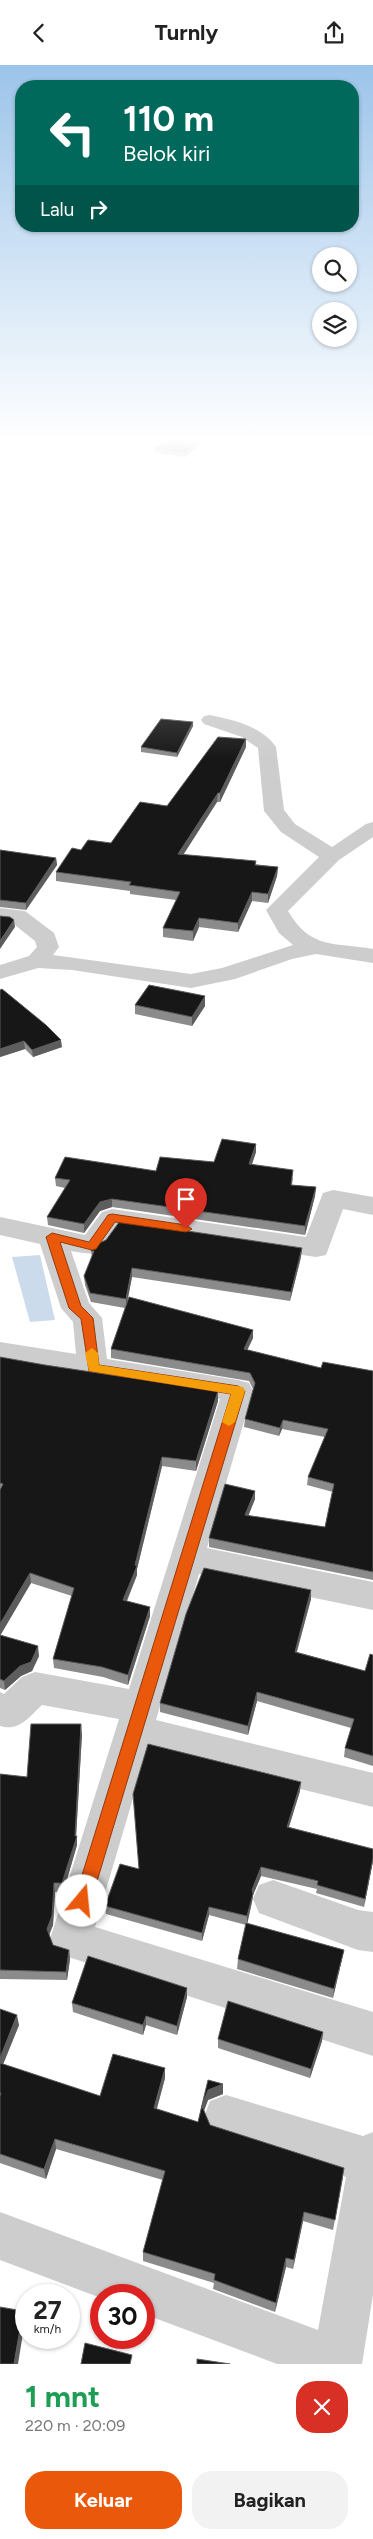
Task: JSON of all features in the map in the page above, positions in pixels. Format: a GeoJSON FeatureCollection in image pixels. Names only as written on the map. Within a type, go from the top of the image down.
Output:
{"type":"FeatureCollection","features":[{"type":"Feature","properties":{"kind":"street"},"geometry":{"type":"LineString","coordinates":[[210,721],[254,735],[263,742],[267,747],[274,811],[288,828],[332,856]]}},
{"type":"Feature","properties":{"kind":"street"},"geometry":{"type":"LineString","coordinates":[[373,828],[332,856],[277,910],[289,931],[302,941],[316,947],[373,956]]}},
{"type":"Feature","properties":{"kind":"street"},"geometry":{"type":"LineString","coordinates":[[0,915],[17,917],[46,938],[48,947],[37,961]]}},
{"type":"Feature","properties":{"kind":"street"},"geometry":{"type":"LineString","coordinates":[[0,972],[37,961],[72,963],[191,981],[227,974],[286,953],[316,947]]}},
{"type":"Feature","properties":{"kind":"street"},"geometry":{"type":"LineString","coordinates":[[0,1226],[92,1246],[112,1218],[316,1248],[333,1199],[373,1206]]}},
{"type":"Feature","properties":{"kind":"street"},"geometry":{"type":"LineString","coordinates":[[52,1237],[76,1308],[87,1318],[94,1368]]}},
{"type":"Feature","properties":{"kind":"street"},"geometry":{"type":"LineString","coordinates":[[0,1353],[238,1391],[71,1939],[373,2034]]}},
{"type":"Feature","properties":{"kind":"street"},"geometry":{"type":"LineString","coordinates":[[187,1558],[373,1596]]}},
{"type":"Feature","properties":{"kind":"street"},"geometry":{"type":"LineString","coordinates":[[3,1716],[35,1688],[373,1790]]}},
{"type":"Feature","properties":{"kind":"street"},"geometry":{"type":"LineString","coordinates":[[273,1899],[358,1930],[373,1932]]}},
{"type":"Feature","properties":{"kind":"street"},"geometry":{"type":"LineString","coordinates":[[0,2236],[337,2363],[373,2159],[226,2117]]}},
{"type":"Feature","properties":{"kind":"water"},"geometry":{"type":"Polygon","coordinates":[[[40,1255],[55,1320],[30,1322],[12,1257],[40,1255]]]}},
{"type":"Feature","properties":{"kind":"building"},"geometry":{"type":"Polygon","coordinates":[[[161,719],[193,722],[177,753],[141,747],[161,719]]]}},
{"type":"Feature","properties":{"kind":"building"},"geometry":{"type":"Polygon","coordinates":[[[218,737],[246,739],[220,793],[218,793],[178,854],[256,861],[255,865],[278,867],[268,894],[252,892],[238,923],[199,918],[193,931],[163,928],[180,892],[129,885],[131,882],[56,872],[72,848],[81,850],[88,840],[111,843],[140,802],[167,806],[218,737]]]}},
{"type":"Feature","properties":{"kind":"building"},"geometry":{"type":"Polygon","coordinates":[[[0,850],[56,858],[26,903],[0,900],[0,850]]]}},
{"type":"Feature","properties":{"kind":"building"},"geometry":{"type":"Polygon","coordinates":[[[0,916],[10,917],[14,920],[0,941],[0,916]]]}},
{"type":"Feature","properties":{"kind":"building"},"geometry":{"type":"Polygon","coordinates":[[[149,985],[205,996],[192,1017],[135,1005],[149,985]]]}},
{"type":"Feature","properties":{"kind":"building"},"geometry":{"type":"Polygon","coordinates":[[[2,989],[46,1025],[61,1040],[32,1050],[24,1041],[0,1049],[0,990],[2,989]]]}},
{"type":"Feature","properties":{"kind":"building"},"geometry":{"type":"Polygon","coordinates":[[[222,1139],[256,1144],[249,1164],[293,1170],[291,1185],[316,1187],[305,1226],[112,1199],[100,1202],[84,1224],[47,1217],[70,1180],[55,1178],[65,1157],[156,1171],[160,1157],[214,1162],[222,1139]]]}},
{"type":"Feature","properties":{"kind":"building"},"geometry":{"type":"Polygon","coordinates":[[[120,1221],[302,1248],[291,1292],[132,1268],[126,1299],[90,1293],[84,1276],[94,1251],[91,1251],[93,1246],[106,1240],[120,1221]]]}},
{"type":"Feature","properties":{"kind":"building"},"geometry":{"type":"Polygon","coordinates":[[[129,1297],[253,1330],[244,1349],[321,1368],[323,1362],[373,1371],[373,1572],[209,1538],[225,1484],[255,1491],[245,1515],[325,1527],[334,1484],[308,1477],[328,1429],[283,1420],[280,1428],[245,1419],[255,1383],[250,1373],[111,1349],[129,1297]]]}},
{"type":"Feature","properties":{"kind":"building"},"geometry":{"type":"Polygon","coordinates":[[[0,1357],[218,1391],[196,1461],[162,1457],[135,1565],[137,1566],[123,1600],[150,1607],[128,1675],[102,1667],[53,1659],[74,1588],[30,1573],[0,1624],[0,1490],[3,1484],[0,1483],[0,1357]]]}},
{"type":"Feature","properties":{"kind":"building"},"geometry":{"type":"Polygon","coordinates":[[[204,1568],[311,1590],[295,1652],[365,1671],[370,1654],[373,1655],[373,1756],[345,1748],[354,1719],[257,1692],[248,1726],[160,1703],[186,1614],[204,1568]]]}},
{"type":"Feature","properties":{"kind":"building"},"geometry":{"type":"Polygon","coordinates":[[[0,1635],[38,1646],[31,1662],[20,1666],[4,1681],[0,1679],[0,1635]]]}},
{"type":"Feature","properties":{"kind":"building"},"geometry":{"type":"Polygon","coordinates":[[[31,1724],[81,1724],[75,1836],[77,1836],[62,1883],[54,1883],[52,1916],[47,1929],[53,1945],[69,1950],[66,1972],[0,1970],[0,1774],[27,1777],[31,1724]]]}},
{"type":"Feature","properties":{"kind":"building"},"geometry":{"type":"Polygon","coordinates":[[[148,1744],[301,1782],[287,1827],[373,1849],[365,1899],[317,1885],[318,1881],[261,1867],[252,1890],[253,1894],[247,1916],[209,1907],[202,1933],[105,1906],[120,1864],[139,1869],[133,1794],[148,1744]]]}},
{"type":"Feature","properties":{"kind":"building"},"geometry":{"type":"Polygon","coordinates":[[[246,1923],[344,1950],[334,1989],[238,1959],[246,1923]]]}},
{"type":"Feature","properties":{"kind":"building"},"geometry":{"type":"Polygon","coordinates":[[[88,1956],[187,1988],[177,2026],[146,2016],[143,2025],[72,2003],[88,1956]]]}},
{"type":"Feature","properties":{"kind":"building"},"geometry":{"type":"Polygon","coordinates":[[[228,2001],[323,2032],[311,2069],[218,2039],[228,2001]]]}},
{"type":"Feature","properties":{"kind":"building"},"geometry":{"type":"Polygon","coordinates":[[[0,2009],[17,2015],[0,2058],[0,2009]]]}},
{"type":"Feature","properties":{"kind":"building"},"geometry":{"type":"Polygon","coordinates":[[[113,2054],[165,2068],[154,2108],[198,2122],[208,2080],[223,2084],[208,2090],[202,2106],[210,2125],[344,2168],[335,2220],[304,2212],[294,2260],[286,2258],[276,2303],[214,2280],[215,2274],[143,2252],[165,2171],[55,2139],[44,2169],[0,2154],[0,2063],[100,2096],[113,2054]]]}},
{"type":"Feature","properties":{"kind":"building"},"geometry":{"type":"Polygon","coordinates":[[[0,2307],[15,2310],[15,2349],[17,2349],[14,2364],[0,2364],[0,2307]]]}},
{"type":"Feature","properties":{"kind":"building"},"geometry":{"type":"Polygon","coordinates":[[[85,2343],[90,2344],[90,2349],[108,2349],[132,2355],[130,2364],[81,2364],[85,2343]]]}},
{"type":"Feature","properties":{"kind":"building"},"geometry":{"type":"Polygon","coordinates":[[[197,2359],[230,2364],[197,2364],[197,2359]]]}},
{"type":"Feature","properties":{"kind":"slow traffic"},"geometry":{"type":"LineString","coordinates":[[92,1353],[94,1368],[238,1391],[229,1422]]}},
{"type":"Feature","properties":{"kind":"route"},"geometry":{"type":"LineString","coordinates":[[82,1901],[238,1391],[94,1368],[87,1318],[76,1308],[52,1237],[92,1246],[112,1218],[186,1229]]}}]}
